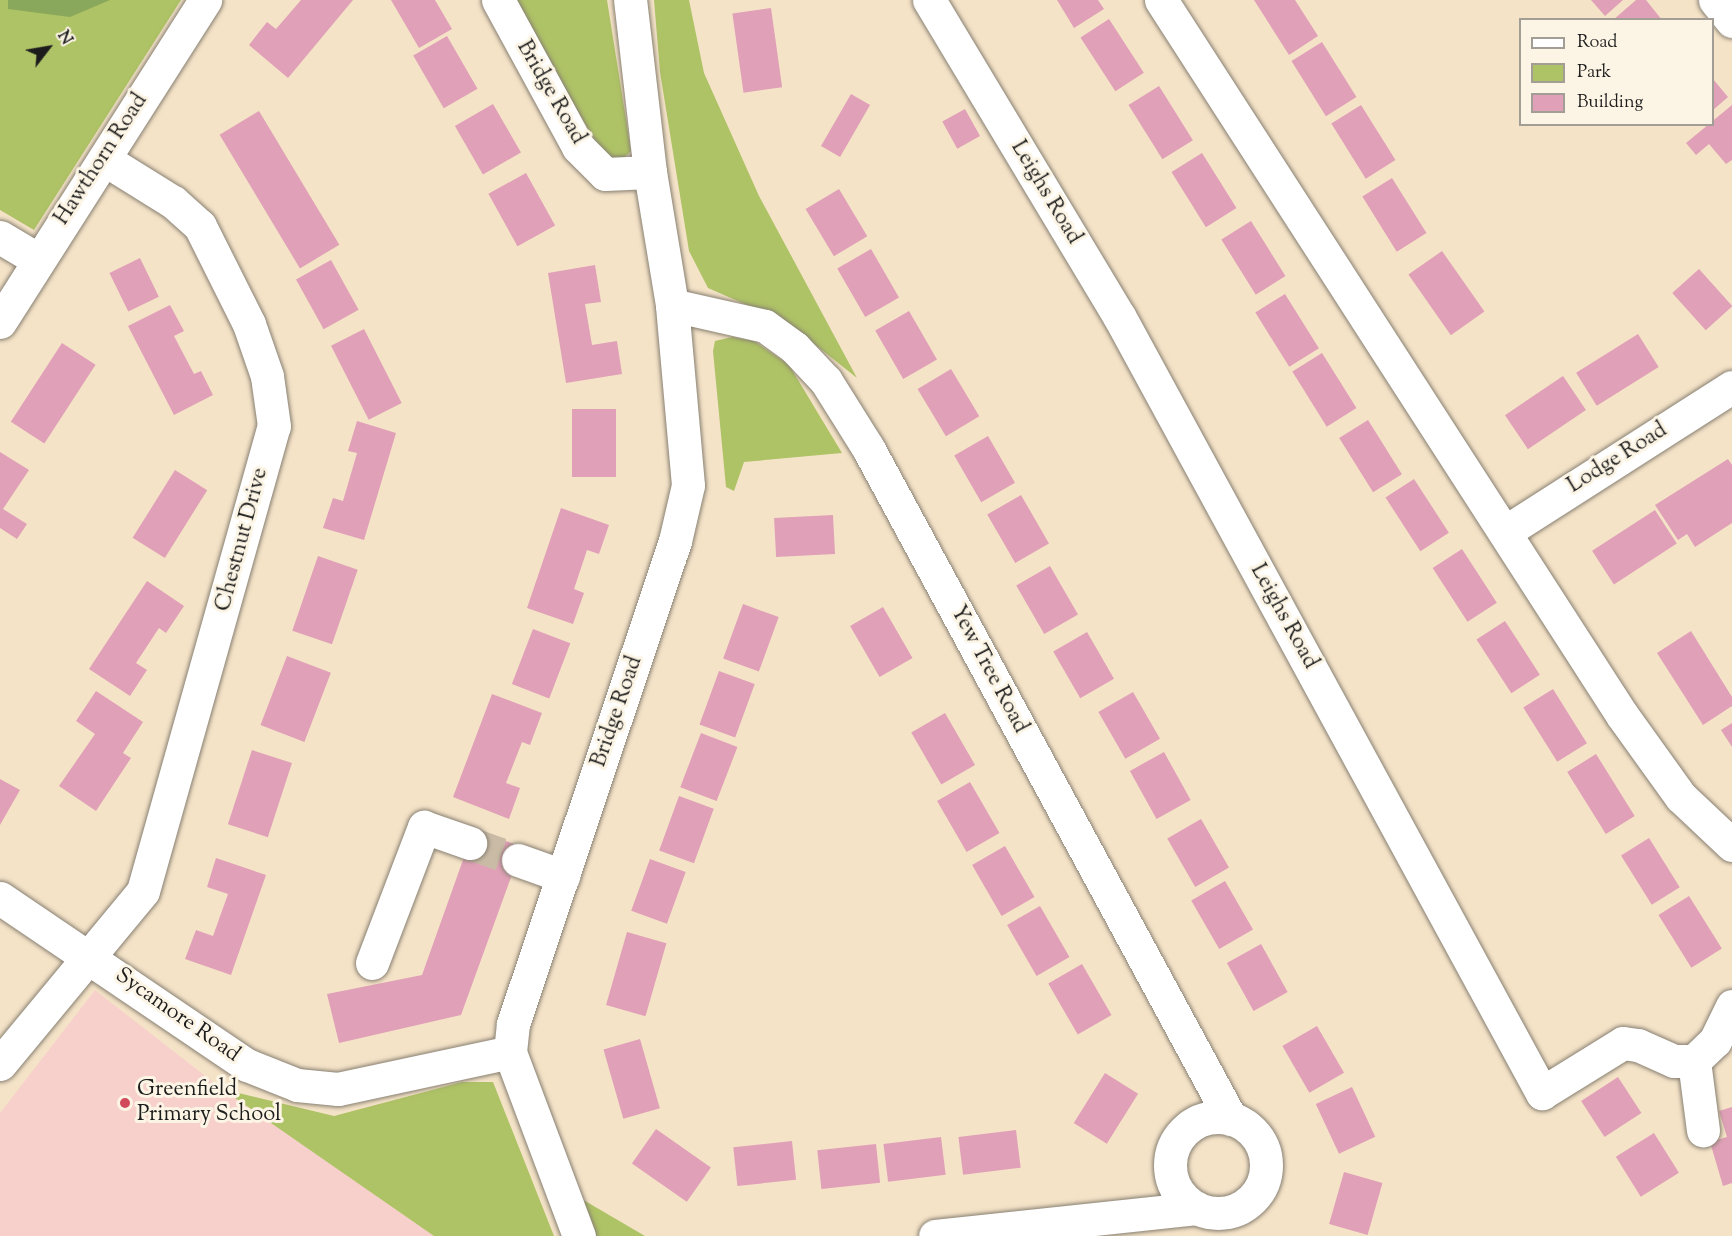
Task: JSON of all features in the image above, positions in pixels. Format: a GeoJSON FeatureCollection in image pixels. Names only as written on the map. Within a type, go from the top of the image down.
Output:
{"type":"FeatureCollection","features":[{"type":"Feature","properties":{"kind":"street","name":"Hawthorn Road"},"geometry":{"type":"LineString","coordinates":[[0,322],[205,0]]}},
{"type":"Feature","properties":{"kind":"street","name":"Bridge Road"},"geometry":{"type":"LineString","coordinates":[[498,0],[578,147],[605,174],[650,172]]}},
{"type":"Feature","properties":{"kind":"street","name":"Bridge Road"},"geometry":{"type":"LineString","coordinates":[[579,1236],[510,1052],[513,1024],[675,541],[688,485],[672,305],[650,172],[630,0]]}},
{"type":"Feature","properties":{"kind":"street","name":"Leighs Road"},"geometry":{"type":"LineString","coordinates":[[929,0],[1119,316],[1542,1093],[1623,1043],[1674,1061],[1694,1060]]}},
{"type":"Feature","properties":{"kind":"street"},"geometry":{"type":"LineString","coordinates":[[1161,0],[1622,715],[1680,796],[1732,845]]}},
{"type":"Feature","properties":{"kind":"street"},"geometry":{"type":"LineString","coordinates":[[1715,0],[1732,21]]}},
{"type":"Feature","properties":{"kind":"street","name":"Chestnut Drive"},"geometry":{"type":"LineString","coordinates":[[0,1064],[144,891],[274,426],[267,376],[249,324],[200,226],[173,202],[104,159]]}},
{"type":"Feature","properties":{"kind":"street"},"geometry":{"type":"LineString","coordinates":[[0,237],[38,259]]}},
{"type":"Feature","properties":{"kind":"street","name":"Yew Tree Road"},"geometry":{"type":"LineString","coordinates":[[672,305],[765,326],[795,348],[826,381],[868,448],[1231,1119]]}},
{"type":"Feature","properties":{"kind":"street","name":"Lodge Road"},"geometry":{"type":"LineString","coordinates":[[1505,532],[1732,387]]}},
{"type":"Feature","properties":{"kind":"street"},"geometry":{"type":"LineString","coordinates":[[372,963],[424,827],[470,843]]}},
{"type":"Feature","properties":{"kind":"street"},"geometry":{"type":"LineString","coordinates":[[518,860],[563,876]]}},
{"type":"Feature","properties":{"kind":"street","name":"Sycamore Road"},"geometry":{"type":"LineString","coordinates":[[0,898],[91,957],[247,1065],[297,1085],[338,1089],[510,1052]]}},
{"type":"Feature","properties":{"kind":"street"},"geometry":{"type":"LineString","coordinates":[[1702,1130],[1694,1060],[1715,1041],[1732,1006]]}},
{"type":"Feature","properties":{"kind":"street"},"geometry":{"type":"LineString","coordinates":[[935,1236],[1197,1208],[1225,1213],[1252,1200],[1260,1189],[1266,1160],[1263,1146],[1255,1134],[1231,1119],[1218,1117],[1194,1124],[1176,1142],[1170,1167],[1173,1179],[1186,1201],[1197,1208]]}},
{"type":"Feature","properties":{"kind":"shaded area","name":"Greenfield Primary School"},"geometry":{"type":"Polygon","coordinates":[[[95,990],[222,1089],[434,1236],[0,1236],[0,1113],[95,990]]]}},
{"type":"Feature","properties":{"kind":"green space"},"geometry":{"type":"Polygon","coordinates":[[[0,0],[181,0],[34,230],[0,210],[0,0]]]}},
{"type":"Feature","properties":{"kind":"green space"},"geometry":{"type":"Polygon","coordinates":[[[8,0],[110,0],[70,17],[8,9],[8,0]]]}},
{"type":"Feature","properties":{"kind":"green space"},"geometry":{"type":"Polygon","coordinates":[[[511,0],[607,0],[631,151],[621,161],[605,157],[511,0]]]}},
{"type":"Feature","properties":{"kind":"green space"},"geometry":{"type":"Polygon","coordinates":[[[654,0],[689,0],[704,73],[759,196],[857,378],[788,323],[708,288],[689,251],[660,72],[654,0]]]}},
{"type":"Feature","properties":{"kind":"green space"},"geometry":{"type":"Polygon","coordinates":[[[732,337],[754,341],[789,365],[842,453],[744,462],[734,491],[726,487],[713,351],[715,341],[732,337]]]}},
{"type":"Feature","properties":{"kind":"green space"},"geometry":{"type":"Polygon","coordinates":[[[462,1082],[493,1082],[554,1236],[434,1236],[222,1089],[334,1116],[462,1082]]]}},
{"type":"Feature","properties":{"kind":"green space"},"geometry":{"type":"Polygon","coordinates":[[[568,1191],[645,1236],[584,1236],[568,1191]]]}},
{"type":"Feature","properties":{"kind":"building"},"geometry":{"type":"Polygon","coordinates":[[[301,0],[353,0],[288,78],[249,45],[267,22],[276,29],[301,0]]]}},
{"type":"Feature","properties":{"kind":"building"},"geometry":{"type":"Polygon","coordinates":[[[391,0],[435,0],[452,29],[419,48],[391,0]]]}},
{"type":"Feature","properties":{"kind":"building"},"geometry":{"type":"Polygon","coordinates":[[[1057,0],[1098,0],[1104,9],[1074,28],[1057,0]]]}},
{"type":"Feature","properties":{"kind":"building"},"geometry":{"type":"Polygon","coordinates":[[[1254,0],[1295,0],[1318,36],[1289,55],[1254,0]]]}},
{"type":"Feature","properties":{"kind":"building"},"geometry":{"type":"Polygon","coordinates":[[[1591,0],[1623,0],[1605,16],[1591,0]]]}},
{"type":"Feature","properties":{"kind":"building"},"geometry":{"type":"Polygon","coordinates":[[[1636,0],[1646,0],[1660,18],[1615,18],[1636,0]]]}},
{"type":"Feature","properties":{"kind":"building"},"geometry":{"type":"Polygon","coordinates":[[[771,8],[782,87],[744,93],[732,13],[771,8]]]}},
{"type":"Feature","properties":{"kind":"building"},"geometry":{"type":"Polygon","coordinates":[[[1109,19],[1144,73],[1115,91],[1080,38],[1109,19]]]}},
{"type":"Feature","properties":{"kind":"building"},"geometry":{"type":"Polygon","coordinates":[[[447,36],[478,89],[444,108],[413,56],[447,36]]]}},
{"type":"Feature","properties":{"kind":"building"},"geometry":{"type":"Polygon","coordinates":[[[1322,42],[1356,97],[1326,116],[1291,61],[1322,42]]]}},
{"type":"Feature","properties":{"kind":"building"},"geometry":{"type":"Polygon","coordinates":[[[1714,80],[1728,97],[1714,109],[1714,80]]]}},
{"type":"Feature","properties":{"kind":"building"},"geometry":{"type":"Polygon","coordinates":[[[1159,86],[1193,140],[1162,159],[1128,105],[1159,86]]]}},
{"type":"Feature","properties":{"kind":"building"},"geometry":{"type":"Polygon","coordinates":[[[851,94],[870,105],[840,157],[821,146],[851,94]]]}},
{"type":"Feature","properties":{"kind":"building"},"geometry":{"type":"Polygon","coordinates":[[[493,104],[521,152],[483,174],[455,126],[493,104]]]}},
{"type":"Feature","properties":{"kind":"building"},"geometry":{"type":"Polygon","coordinates":[[[1361,105],[1395,160],[1366,179],[1331,124],[1361,105]]]}},
{"type":"Feature","properties":{"kind":"building"},"geometry":{"type":"Polygon","coordinates":[[[1732,105],[1732,160],[1726,164],[1709,144],[1696,155],[1686,143],[1707,126],[1714,126],[1714,120],[1732,105]]]}},
{"type":"Feature","properties":{"kind":"building"},"geometry":{"type":"Polygon","coordinates":[[[965,109],[980,136],[957,149],[942,122],[965,109]]]}},
{"type":"Feature","properties":{"kind":"building"},"geometry":{"type":"Polygon","coordinates":[[[259,111],[339,245],[300,268],[220,135],[259,111]]]}},
{"type":"Feature","properties":{"kind":"building"},"geometry":{"type":"Polygon","coordinates":[[[1202,153],[1236,208],[1206,227],[1171,172],[1202,153]]]}},
{"type":"Feature","properties":{"kind":"building"},"geometry":{"type":"Polygon","coordinates":[[[526,173],[555,225],[517,246],[488,194],[526,173]]]}},
{"type":"Feature","properties":{"kind":"building"},"geometry":{"type":"Polygon","coordinates":[[[1392,178],[1426,233],[1397,252],[1362,197],[1392,178]]]}},
{"type":"Feature","properties":{"kind":"building"},"geometry":{"type":"Polygon","coordinates":[[[839,189],[867,236],[834,256],[806,209],[839,189]]]}},
{"type":"Feature","properties":{"kind":"building"},"geometry":{"type":"Polygon","coordinates":[[[1251,221],[1285,276],[1256,295],[1221,240],[1251,221]]]}},
{"type":"Feature","properties":{"kind":"building"},"geometry":{"type":"Polygon","coordinates":[[[871,249],[899,297],[865,317],[837,268],[871,249]]]}},
{"type":"Feature","properties":{"kind":"building"},"geometry":{"type":"Polygon","coordinates":[[[1442,251],[1484,312],[1451,335],[1408,275],[1442,251]]]}},
{"type":"Feature","properties":{"kind":"building"},"geometry":{"type":"Polygon","coordinates":[[[140,258],[159,297],[128,312],[109,273],[140,258]]]}},
{"type":"Feature","properties":{"kind":"building"},"geometry":{"type":"Polygon","coordinates":[[[331,260],[359,310],[324,329],[296,279],[331,260]]]}},
{"type":"Feature","properties":{"kind":"building"},"geometry":{"type":"Polygon","coordinates":[[[595,265],[601,302],[585,304],[592,345],[617,341],[622,374],[566,383],[548,273],[595,265]]]}},
{"type":"Feature","properties":{"kind":"building"},"geometry":{"type":"Polygon","coordinates":[[[1699,269],[1732,306],[1706,330],[1672,293],[1699,269]]]}},
{"type":"Feature","properties":{"kind":"building"},"geometry":{"type":"Polygon","coordinates":[[[1285,294],[1319,348],[1289,367],[1255,313],[1285,294]]]}},
{"type":"Feature","properties":{"kind":"building"},"geometry":{"type":"Polygon","coordinates":[[[170,305],[184,331],[174,336],[194,374],[201,371],[213,395],[174,415],[128,326],[170,305]]]}},
{"type":"Feature","properties":{"kind":"building"},"geometry":{"type":"Polygon","coordinates":[[[909,311],[937,359],[903,379],[875,330],[909,311]]]}},
{"type":"Feature","properties":{"kind":"building"},"geometry":{"type":"Polygon","coordinates":[[[364,329],[402,403],[369,420],[331,346],[364,329]]]}},
{"type":"Feature","properties":{"kind":"building"},"geometry":{"type":"Polygon","coordinates":[[[1638,334],[1659,367],[1597,406],[1576,373],[1638,334]]]}},
{"type":"Feature","properties":{"kind":"building"},"geometry":{"type":"Polygon","coordinates":[[[62,343],[96,365],[44,444],[11,422],[62,343]]]}},
{"type":"Feature","properties":{"kind":"building"},"geometry":{"type":"Polygon","coordinates":[[[1322,353],[1356,408],[1327,427],[1292,372],[1322,353]]]}},
{"type":"Feature","properties":{"kind":"building"},"geometry":{"type":"Polygon","coordinates":[[[951,369],[979,416],[946,436],[918,389],[951,369]]]}},
{"type":"Feature","properties":{"kind":"building"},"geometry":{"type":"Polygon","coordinates":[[[1563,376],[1586,410],[1528,449],[1505,415],[1563,376]]]}},
{"type":"Feature","properties":{"kind":"building"},"geometry":{"type":"Polygon","coordinates":[[[572,409],[616,409],[616,477],[572,477],[572,409]]]}},
{"type":"Feature","properties":{"kind":"building"},"geometry":{"type":"Polygon","coordinates":[[[1368,420],[1402,474],[1373,492],[1339,438],[1368,420]]]}},
{"type":"Feature","properties":{"kind":"building"},"geometry":{"type":"Polygon","coordinates":[[[357,421],[396,433],[364,540],[323,528],[333,498],[343,501],[357,453],[348,451],[357,421]]]}},
{"type":"Feature","properties":{"kind":"building"},"geometry":{"type":"Polygon","coordinates":[[[988,436],[1015,483],[981,502],[954,456],[988,436]]]}},
{"type":"Feature","properties":{"kind":"building"},"geometry":{"type":"Polygon","coordinates":[[[0,452],[29,470],[3,509],[27,524],[17,539],[0,528],[0,452]]]}},
{"type":"Feature","properties":{"kind":"building"},"geometry":{"type":"Polygon","coordinates":[[[1728,459],[1732,465],[1732,523],[1695,547],[1687,534],[1678,540],[1655,505],[1728,459]]]}},
{"type":"Feature","properties":{"kind":"building"},"geometry":{"type":"Polygon","coordinates":[[[175,470],[207,490],[165,558],[133,538],[175,470]]]}},
{"type":"Feature","properties":{"kind":"building"},"geometry":{"type":"Polygon","coordinates":[[[1414,479],[1449,533],[1420,551],[1385,498],[1414,479]]]}},
{"type":"Feature","properties":{"kind":"building"},"geometry":{"type":"Polygon","coordinates":[[[1021,495],[1049,543],[1015,563],[987,514],[1021,495]]]}},
{"type":"Feature","properties":{"kind":"building"},"geometry":{"type":"Polygon","coordinates":[[[561,508],[609,525],[599,554],[587,550],[574,589],[584,593],[573,624],[527,608],[561,508]]]}},
{"type":"Feature","properties":{"kind":"building"},"geometry":{"type":"Polygon","coordinates":[[[1655,510],[1677,544],[1614,584],[1592,551],[1655,510]]]}},
{"type":"Feature","properties":{"kind":"building"},"geometry":{"type":"Polygon","coordinates":[[[833,515],[835,554],[776,557],[774,518],[833,515]]]}},
{"type":"Feature","properties":{"kind":"building"},"geometry":{"type":"Polygon","coordinates":[[[1462,549],[1497,603],[1468,622],[1433,568],[1462,549]]]}},
{"type":"Feature","properties":{"kind":"building"},"geometry":{"type":"Polygon","coordinates":[[[318,556],[358,570],[332,644],[292,631],[318,556]]]}},
{"type":"Feature","properties":{"kind":"building"},"geometry":{"type":"Polygon","coordinates":[[[1050,566],[1078,614],[1044,634],[1016,586],[1050,566]]]}},
{"type":"Feature","properties":{"kind":"building"},"geometry":{"type":"Polygon","coordinates":[[[147,581],[184,606],[166,633],[159,628],[136,663],[147,670],[130,696],[89,669],[147,581]]]}},
{"type":"Feature","properties":{"kind":"building"},"geometry":{"type":"Polygon","coordinates":[[[743,604],[779,617],[759,671],[723,659],[743,604]]]}},
{"type":"Feature","properties":{"kind":"building"},"geometry":{"type":"Polygon","coordinates":[[[883,607],[912,658],[880,677],[850,626],[883,607]]]}},
{"type":"Feature","properties":{"kind":"building"},"geometry":{"type":"Polygon","coordinates":[[[1505,621],[1540,675],[1511,693],[1476,640],[1505,621]]]}},
{"type":"Feature","properties":{"kind":"building"},"geometry":{"type":"Polygon","coordinates":[[[533,629],[570,643],[549,698],[512,684],[533,629]]]}},
{"type":"Feature","properties":{"kind":"building"},"geometry":{"type":"Polygon","coordinates":[[[1691,631],[1732,697],[1732,706],[1703,725],[1657,653],[1691,631]]]}},
{"type":"Feature","properties":{"kind":"building"},"geometry":{"type":"Polygon","coordinates":[[[1087,632],[1114,679],[1080,698],[1053,652],[1087,632]]]}},
{"type":"Feature","properties":{"kind":"building"},"geometry":{"type":"Polygon","coordinates":[[[287,656],[331,673],[304,742],[260,725],[287,656]]]}},
{"type":"Feature","properties":{"kind":"building"},"geometry":{"type":"Polygon","coordinates":[[[719,671],[755,684],[735,738],[700,725],[719,671]]]}},
{"type":"Feature","properties":{"kind":"building"},"geometry":{"type":"Polygon","coordinates":[[[1553,689],[1587,743],[1557,762],[1523,708],[1553,689]]]}},
{"type":"Feature","properties":{"kind":"building"},"geometry":{"type":"Polygon","coordinates":[[[96,691],[143,722],[123,753],[131,758],[96,811],[59,786],[95,734],[76,721],[96,691]]]}},
{"type":"Feature","properties":{"kind":"building"},"geometry":{"type":"Polygon","coordinates":[[[1133,692],[1160,739],[1125,759],[1098,712],[1133,692]]]}},
{"type":"Feature","properties":{"kind":"building"},"geometry":{"type":"Polygon","coordinates":[[[492,694],[542,713],[530,745],[522,742],[506,783],[520,788],[509,819],[453,797],[492,694]]]}},
{"type":"Feature","properties":{"kind":"building"},"geometry":{"type":"Polygon","coordinates":[[[945,713],[975,765],[941,784],[911,732],[945,713]]]}},
{"type":"Feature","properties":{"kind":"building"},"geometry":{"type":"Polygon","coordinates":[[[1732,723],[1732,747],[1721,730],[1732,723]]]}},
{"type":"Feature","properties":{"kind":"building"},"geometry":{"type":"Polygon","coordinates":[[[701,733],[737,747],[717,801],[680,787],[701,733]]]}},
{"type":"Feature","properties":{"kind":"building"},"geometry":{"type":"Polygon","coordinates":[[[252,750],[292,763],[268,837],[228,824],[252,750]]]}},
{"type":"Feature","properties":{"kind":"building"},"geometry":{"type":"Polygon","coordinates":[[[1164,752],[1191,800],[1157,819],[1130,771],[1164,752]]]}},
{"type":"Feature","properties":{"kind":"building"},"geometry":{"type":"Polygon","coordinates":[[[1596,754],[1635,816],[1606,834],[1567,772],[1596,754]]]}},
{"type":"Feature","properties":{"kind":"building"},"geometry":{"type":"Polygon","coordinates":[[[0,779],[20,790],[0,825],[0,779]]]}},
{"type":"Feature","properties":{"kind":"building"},"geometry":{"type":"Polygon","coordinates":[[[970,782],[1000,833],[967,852],[937,801],[970,782]]]}},
{"type":"Feature","properties":{"kind":"building"},"geometry":{"type":"Polygon","coordinates":[[[679,796],[714,809],[694,863],[659,851],[679,796]]]}},
{"type":"Feature","properties":{"kind":"building"},"geometry":{"type":"Polygon","coordinates":[[[1201,819],[1229,867],[1195,887],[1167,839],[1201,819]]]}},
{"type":"Feature","properties":{"kind":"building"},"geometry":{"type":"Polygon","coordinates":[[[474,829],[522,847],[461,1015],[339,1043],[327,994],[422,975],[474,829]]]}},
{"type":"Feature","properties":{"kind":"building"},"geometry":{"type":"Polygon","coordinates":[[[1649,838],[1680,887],[1652,905],[1621,855],[1649,838]]]}},
{"type":"Feature","properties":{"kind":"building"},"geometry":{"type":"Polygon","coordinates":[[[1005,846],[1034,897],[1002,916],[972,865],[1005,846]]]}},
{"type":"Feature","properties":{"kind":"building"},"geometry":{"type":"Polygon","coordinates":[[[216,858],[266,875],[231,975],[185,959],[196,930],[213,936],[228,894],[207,887],[216,858]]]}},
{"type":"Feature","properties":{"kind":"building"},"geometry":{"type":"Polygon","coordinates":[[[650,859],[686,872],[667,924],[631,911],[650,859]]]}},
{"type":"Feature","properties":{"kind":"building"},"geometry":{"type":"Polygon","coordinates":[[[1225,881],[1253,929],[1219,949],[1191,901],[1225,881]]]}},
{"type":"Feature","properties":{"kind":"building"},"geometry":{"type":"Polygon","coordinates":[[[1689,896],[1722,949],[1691,968],[1658,915],[1689,896]]]}},
{"type":"Feature","properties":{"kind":"building"},"geometry":{"type":"Polygon","coordinates":[[[1040,906],[1070,957],[1037,976],[1007,925],[1040,906]]]}},
{"type":"Feature","properties":{"kind":"building"},"geometry":{"type":"Polygon","coordinates":[[[627,932],[666,943],[645,1016],[606,1005],[627,932]]]}},
{"type":"Feature","properties":{"kind":"building"},"geometry":{"type":"Polygon","coordinates":[[[1261,944],[1288,992],[1254,1011],[1227,963],[1261,944]]]}},
{"type":"Feature","properties":{"kind":"building"},"geometry":{"type":"Polygon","coordinates":[[[1082,964],[1112,1015],[1078,1035],[1048,984],[1082,964]]]}},
{"type":"Feature","properties":{"kind":"building"},"geometry":{"type":"Polygon","coordinates":[[[1317,1026],[1344,1073],[1309,1093],[1282,1046],[1317,1026]]]}},
{"type":"Feature","properties":{"kind":"building"},"geometry":{"type":"Polygon","coordinates":[[[640,1039],[660,1108],[623,1119],[603,1049],[640,1039]]]}},
{"type":"Feature","properties":{"kind":"building"},"geometry":{"type":"Polygon","coordinates":[[[1105,1073],[1138,1094],[1107,1144],[1074,1123],[1105,1073]]]}},
{"type":"Feature","properties":{"kind":"building"},"geometry":{"type":"Polygon","coordinates":[[[1618,1077],[1641,1113],[1605,1137],[1581,1101],[1618,1077]]]}},
{"type":"Feature","properties":{"kind":"building"},"geometry":{"type":"Polygon","coordinates":[[[1352,1087],[1375,1137],[1339,1154],[1316,1104],[1352,1087]]]}},
{"type":"Feature","properties":{"kind":"building"},"geometry":{"type":"Polygon","coordinates":[[[1732,1107],[1732,1183],[1723,1186],[1710,1142],[1727,1137],[1719,1111],[1732,1107]]]}},
{"type":"Feature","properties":{"kind":"building"},"geometry":{"type":"Polygon","coordinates":[[[656,1129],[711,1167],[687,1202],[632,1163],[656,1129]]]}},
{"type":"Feature","properties":{"kind":"building"},"geometry":{"type":"Polygon","coordinates":[[[1016,1130],[1021,1168],[963,1175],[958,1137],[1016,1130]]]}},
{"type":"Feature","properties":{"kind":"building"},"geometry":{"type":"Polygon","coordinates":[[[1654,1133],[1679,1173],[1641,1197],[1616,1157],[1654,1133]]]}},
{"type":"Feature","properties":{"kind":"building"},"geometry":{"type":"Polygon","coordinates":[[[941,1137],[946,1175],[888,1182],[883,1144],[941,1137]]]}},
{"type":"Feature","properties":{"kind":"building"},"geometry":{"type":"Polygon","coordinates":[[[792,1141],[796,1180],[737,1186],[733,1147],[792,1141]]]}},
{"type":"Feature","properties":{"kind":"building"},"geometry":{"type":"Polygon","coordinates":[[[876,1144],[880,1183],[821,1189],[817,1150],[876,1144]]]}},
{"type":"Feature","properties":{"kind":"building"},"geometry":{"type":"Polygon","coordinates":[[[1344,1172],[1382,1183],[1368,1235],[1329,1224],[1344,1172]]]}},
{"type":"Feature","properties":{"kind":"tunnel"},"geometry":{"type":"LineString","coordinates":[[470,843],[518,860]]}},
{"type":"Feature","properties":{"kind":"place","name":"Greenfield Primary School"},"geometry":{"type":"Point","coordinates":[125,1103]}}]}
